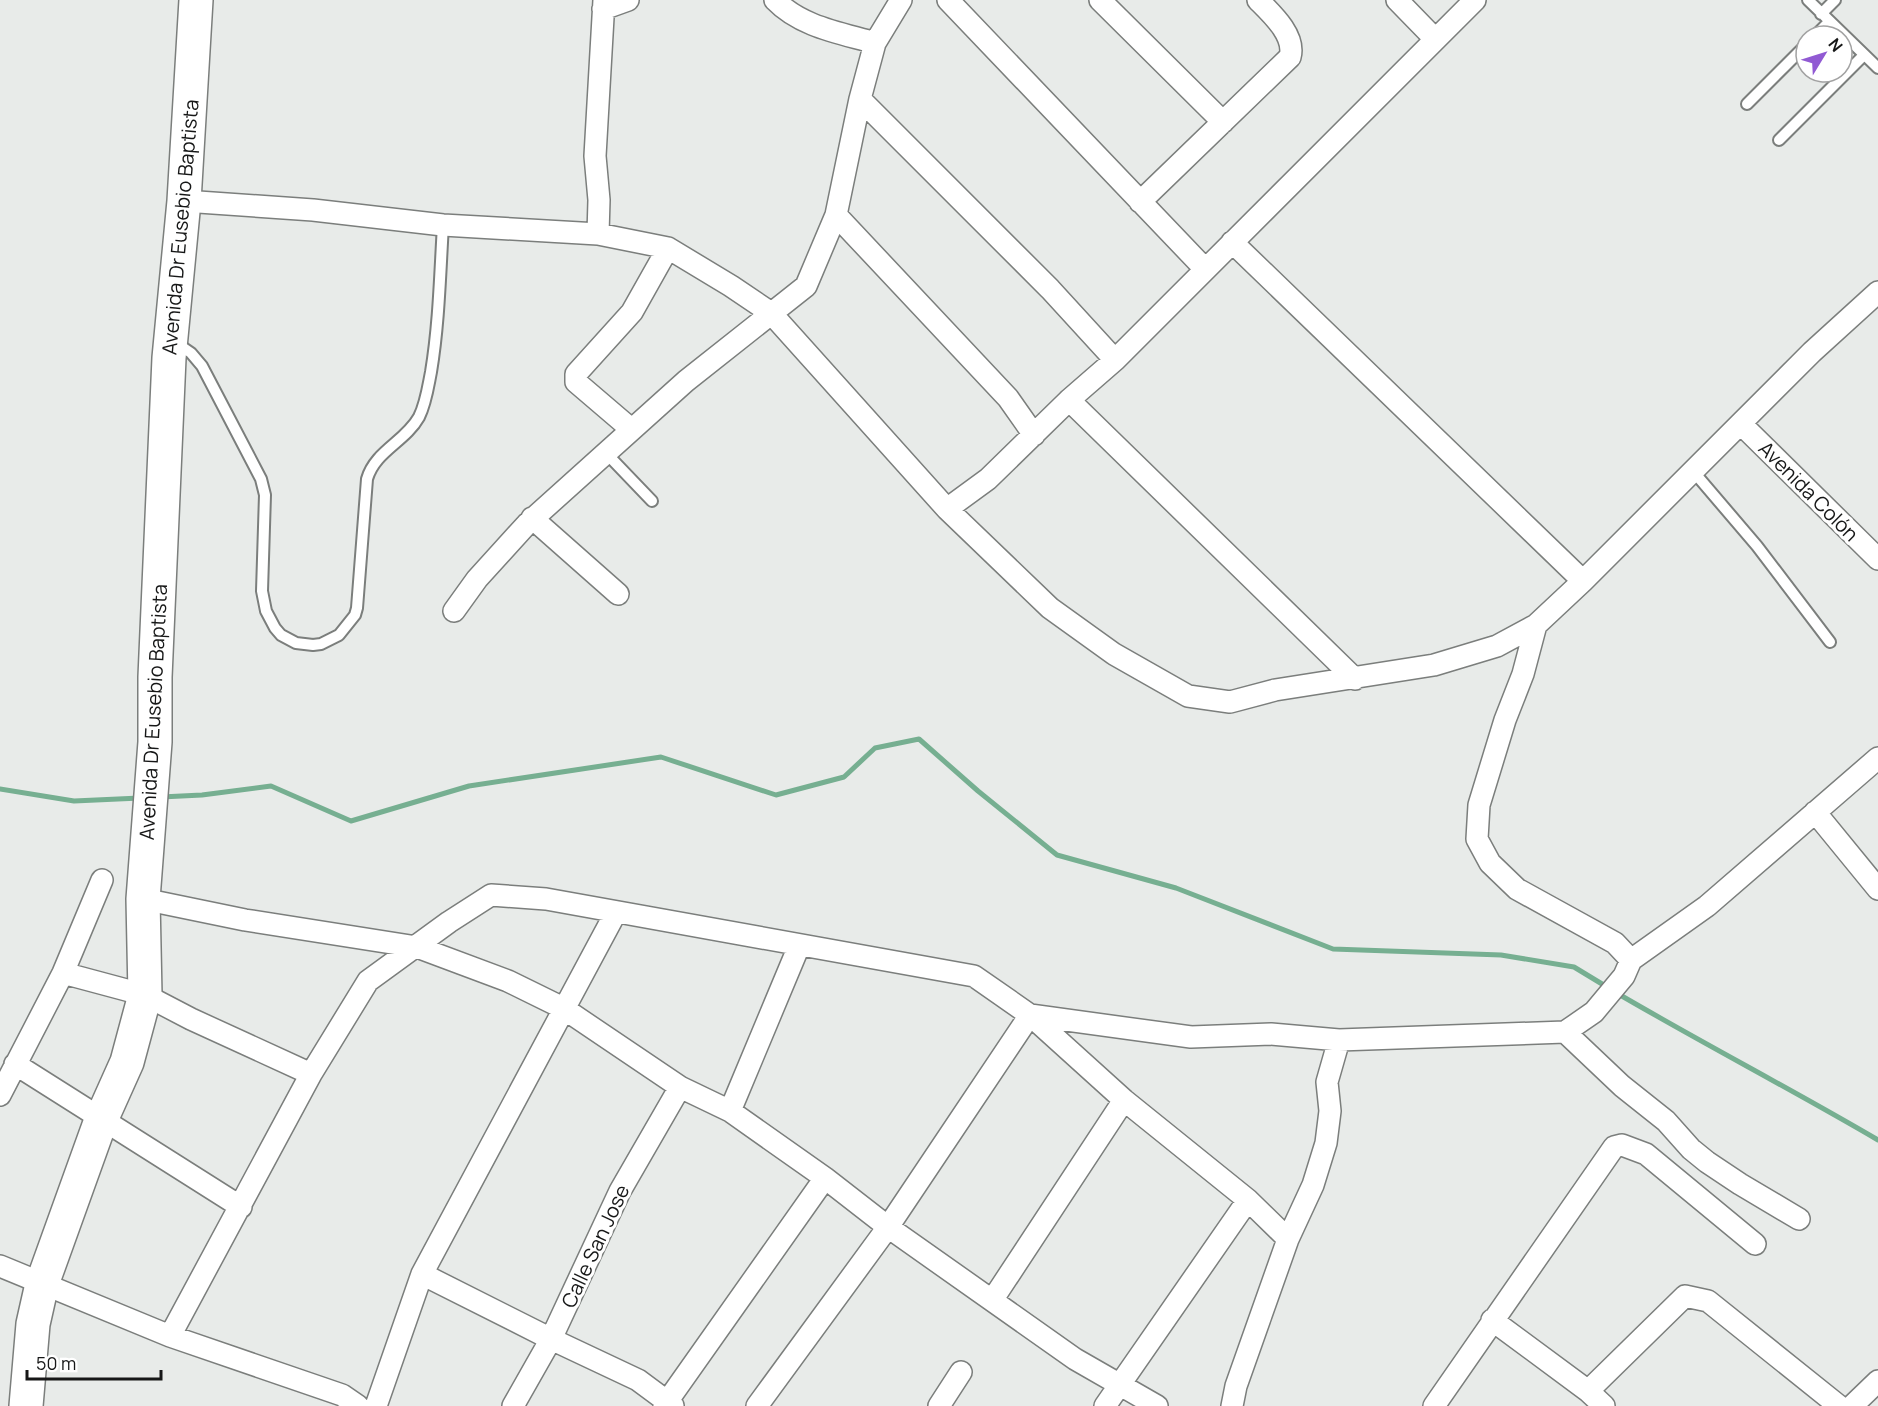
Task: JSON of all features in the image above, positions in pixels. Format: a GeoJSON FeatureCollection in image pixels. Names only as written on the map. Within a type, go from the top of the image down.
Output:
{"type":"FeatureCollection","features":[{"type":"Feature","properties":{"kind":"main road","name":"Avenida Dr Eusebio Baptista"},"geometry":{"type":"LineString","coordinates":[[26,1406],[33,1324],[42,1284],[101,1120],[127,1062],[145,995],[143,899],[155,742],[156,666],[170,340],[184,201],[196,0]]}},
{"type":"Feature","properties":{"kind":"street"},"geometry":{"type":"LineString","coordinates":[[598,234],[599,200],[595,156],[604,4],[628,0]]}},
{"type":"Feature","properties":{"kind":"street"},"geometry":{"type":"LineString","coordinates":[[775,0],[792,15],[805,22],[875,43]]}},
{"type":"Feature","properties":{"kind":"street"},"geometry":{"type":"LineString","coordinates":[[454,611],[477,579],[532,518],[686,381],[806,286],[836,215],[860,99],[875,43],[901,0]]}},
{"type":"Feature","properties":{"kind":"street"},"geometry":{"type":"LineString","coordinates":[[948,0],[1205,269]]}},
{"type":"Feature","properties":{"kind":"street"},"geometry":{"type":"LineString","coordinates":[[1100,0],[1223,122]]}},
{"type":"Feature","properties":{"kind":"street"},"geometry":{"type":"LineString","coordinates":[[1140,202],[1290,57],[1293,48],[1288,35],[1258,0]]}},
{"type":"Feature","properties":{"kind":"street"},"geometry":{"type":"LineString","coordinates":[[1397,0],[1435,39]]}},
{"type":"Feature","properties":{"kind":"street"},"geometry":{"type":"LineString","coordinates":[[947,509],[988,478],[1069,400],[1115,360],[1475,0]]}},
{"type":"Feature","properties":{"kind":"street"},"geometry":{"type":"LineString","coordinates":[[860,99],[1050,289],[1115,360]]}},
{"type":"Feature","properties":{"kind":"street"},"geometry":{"type":"LineString","coordinates":[[184,201],[313,210],[443,225],[598,234],[668,248],[771,313],[947,509],[1050,608],[1114,654],[1188,696],[1230,702],[1275,690],[1434,665],[1497,646],[1536,625],[1812,352],[1878,292]]}},
{"type":"Feature","properties":{"kind":"street"},"geometry":{"type":"LineString","coordinates":[[836,215],[1008,398],[1034,435]]}},
{"type":"Feature","properties":{"kind":"street"},"geometry":{"type":"LineString","coordinates":[[1232,242],[1583,581]]}},
{"type":"Feature","properties":{"kind":"street"},"geometry":{"type":"LineString","coordinates":[[631,429],[576,382],[576,374],[632,312],[668,248]]}},
{"type":"Feature","properties":{"kind":"street"},"geometry":{"type":"LineString","coordinates":[[1069,400],[1355,679]]}},
{"type":"Feature","properties":{"kind":"street","name":"Avenida Colón"},"geometry":{"type":"LineString","coordinates":[[1741,424],[1878,558]]}},
{"type":"Feature","properties":{"kind":"street"},"geometry":{"type":"LineString","coordinates":[[532,518],[618,594]]}},
{"type":"Feature","properties":{"kind":"street"},"geometry":{"type":"LineString","coordinates":[[1536,625],[1523,674],[1505,720],[1479,805],[1478,839],[1490,863],[1517,889],[1615,943],[1628,968]]}},
{"type":"Feature","properties":{"kind":"street"},"geometry":{"type":"LineString","coordinates":[[1030,1015],[1191,1037],[1271,1034],[1339,1040],[1565,1032],[1594,1011],[1628,968],[1707,906],[1878,758]]}},
{"type":"Feature","properties":{"kind":"street"},"geometry":{"type":"LineString","coordinates":[[1815,812],[1878,889]]}},
{"type":"Feature","properties":{"kind":"street"},"geometry":{"type":"LineString","coordinates":[[0,1095],[63,973],[102,880]]}},
{"type":"Feature","properties":{"kind":"street"},"geometry":{"type":"LineString","coordinates":[[170,1336],[312,1074],[368,981],[449,922],[491,895],[526,896],[974,976],[1030,1015],[1124,1100],[1248,1200],[1288,1239]]}},
{"type":"Feature","properties":{"kind":"street"},"geometry":{"type":"LineString","coordinates":[[143,899],[245,920],[417,947],[508,981],[563,1008],[680,1087],[730,1111],[825,1178],[888,1227],[1075,1359],[1157,1406]]}},
{"type":"Feature","properties":{"kind":"street"},"geometry":{"type":"LineString","coordinates":[[376,1406],[422,1274],[616,912]]}},
{"type":"Feature","properties":{"kind":"street"},"geometry":{"type":"LineString","coordinates":[[730,1111],[799,946]]}},
{"type":"Feature","properties":{"kind":"street"},"geometry":{"type":"LineString","coordinates":[[63,973],[145,995],[191,1019],[312,1074]]}},
{"type":"Feature","properties":{"kind":"street"},"geometry":{"type":"LineString","coordinates":[[757,1406],[888,1227],[1030,1015]]}},
{"type":"Feature","properties":{"kind":"street"},"geometry":{"type":"LineString","coordinates":[[1565,1032],[1622,1086],[1666,1121],[1691,1149],[1740,1184],[1799,1219]]}},
{"type":"Feature","properties":{"kind":"street"},"geometry":{"type":"LineString","coordinates":[[1232,1406],[1236,1386],[1288,1239],[1313,1185],[1326,1143],[1330,1111],[1327,1082],[1339,1040]]}},
{"type":"Feature","properties":{"kind":"street"},"geometry":{"type":"LineString","coordinates":[[15,1064],[241,1207]]}},
{"type":"Feature","properties":{"kind":"street","name":"Calle San Jose"},"geometry":{"type":"LineString","coordinates":[[513,1406],[551,1339],[620,1191],[680,1087]]}},
{"type":"Feature","properties":{"kind":"street"},"geometry":{"type":"LineString","coordinates":[[993,1299],[1124,1100]]}},
{"type":"Feature","properties":{"kind":"street"},"geometry":{"type":"LineString","coordinates":[[1434,1406],[1614,1147],[1622,1145],[1646,1154],[1755,1244]]}},
{"type":"Feature","properties":{"kind":"street"},"geometry":{"type":"LineString","coordinates":[[1673,1176],[1691,1149]]}},
{"type":"Feature","properties":{"kind":"street"},"geometry":{"type":"LineString","coordinates":[[422,1274],[638,1380],[668,1405],[825,1178]]}},
{"type":"Feature","properties":{"kind":"street"},"geometry":{"type":"LineString","coordinates":[[1105,1406],[1248,1200]]}},
{"type":"Feature","properties":{"kind":"street"},"geometry":{"type":"LineString","coordinates":[[0,1266],[170,1336],[342,1395],[358,1406]]}},
{"type":"Feature","properties":{"kind":"street"},"geometry":{"type":"LineString","coordinates":[[1588,1390],[1685,1296],[1708,1300],[1839,1406]]}},
{"type":"Feature","properties":{"kind":"street"},"geometry":{"type":"LineString","coordinates":[[1492,1320],[1588,1390],[1604,1406]]}},
{"type":"Feature","properties":{"kind":"street"},"geometry":{"type":"LineString","coordinates":[[939,1406],[961,1372]]}},
{"type":"Feature","properties":{"kind":"street"},"geometry":{"type":"LineString","coordinates":[[1852,1406],[1878,1381]]}},
{"type":"Feature","properties":{"kind":"lane"},"geometry":{"type":"LineString","coordinates":[[1808,0],[1878,68]]}},
{"type":"Feature","properties":{"kind":"lane"},"geometry":{"type":"LineString","coordinates":[[1822,24],[1835,0]]}},
{"type":"Feature","properties":{"kind":"lane"},"geometry":{"type":"LineString","coordinates":[[1779,140],[1864,55]]}},
{"type":"Feature","properties":{"kind":"lane"},"geometry":{"type":"LineString","coordinates":[[1747,104],[1794,57]]}},
{"type":"Feature","properties":{"kind":"lane"},"geometry":{"type":"LineString","coordinates":[[170,340],[191,353],[202,366],[261,478],[265,495],[262,591],[266,612],[281,635],[296,643],[313,645],[331,640],[347,628],[357,608],[367,479],[370,470],[380,456],[413,426],[425,402],[436,340],[443,225]]}},
{"type":"Feature","properties":{"kind":"lane"},"geometry":{"type":"LineString","coordinates":[[605,452],[652,501]]}},
{"type":"Feature","properties":{"kind":"lane"},"geometry":{"type":"LineString","coordinates":[[1693,471],[1757,546],[1830,642]]}},
{"type":"Feature","properties":{"kind":"waterway"},"geometry":{"type":"LineString","coordinates":[[161,797],[202,795],[271,786],[351,821],[469,786],[661,757],[776,795],[844,777],[875,748],[919,739],[978,791],[1057,855],[1176,888],[1333,949],[1501,955],[1574,967],[1607,987]]}},
{"type":"Feature","properties":{"kind":"waterway"},"geometry":{"type":"LineString","coordinates":[[0,789],[74,801],[140,798]]}},
{"type":"Feature","properties":{"kind":"waterway"},"geometry":{"type":"LineString","coordinates":[[1615,992],[1878,1140]]}}]}
